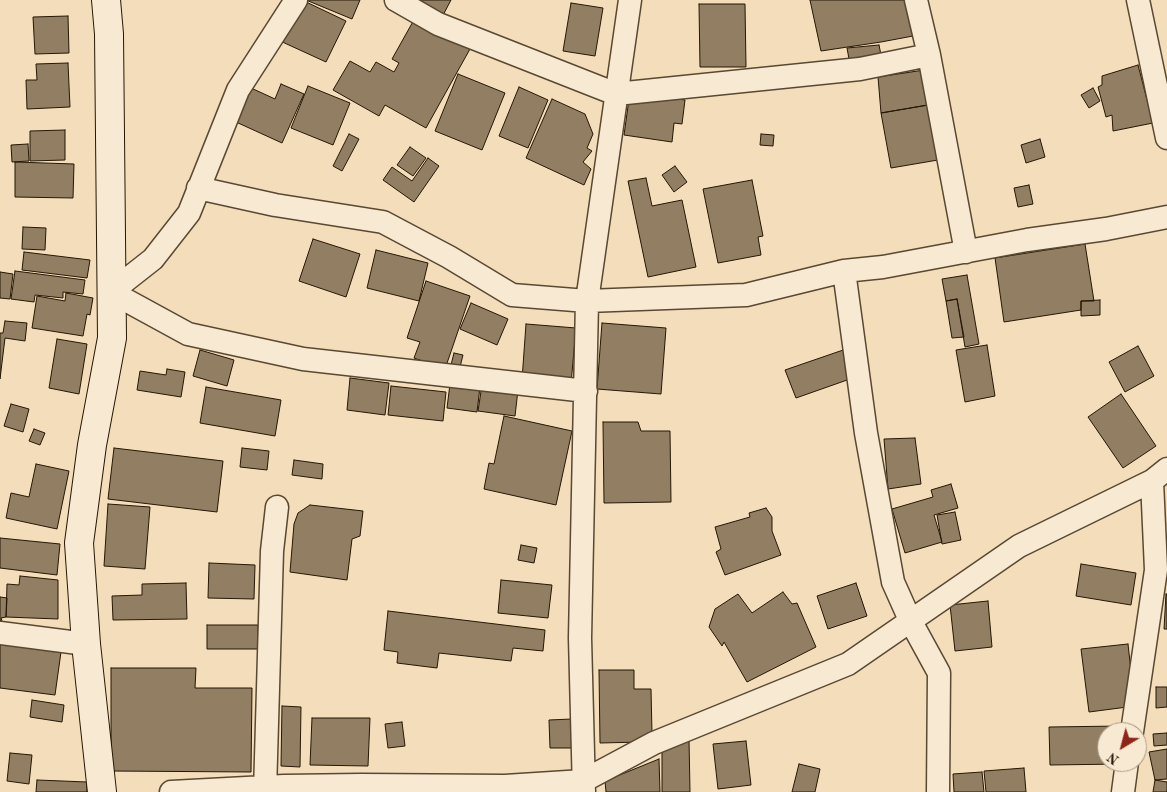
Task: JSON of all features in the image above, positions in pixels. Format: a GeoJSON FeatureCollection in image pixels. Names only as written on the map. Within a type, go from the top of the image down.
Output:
{"type":"FeatureCollection","features":[{"type":"Feature","properties":{"kind":"street"},"geometry":{"type":"LineString","coordinates":[[102,792],[86,644],[79,542],[92,445],[112,338],[109,34],[106,0]]}},
{"type":"Feature","properties":{"kind":"street"},"geometry":{"type":"LineString","coordinates":[[111,292],[153,259],[188,213],[238,90],[296,0]]}},
{"type":"Feature","properties":{"kind":"street"},"geometry":{"type":"LineString","coordinates":[[396,0],[438,24],[616,94],[860,69],[929,55]]}},
{"type":"Feature","properties":{"kind":"street"},"geometry":{"type":"LineString","coordinates":[[584,786],[580,638],[587,302],[630,0]]}},
{"type":"Feature","properties":{"kind":"street"},"geometry":{"type":"LineString","coordinates":[[916,0],[929,55],[966,252]]}},
{"type":"Feature","properties":{"kind":"street"},"geometry":{"type":"LineString","coordinates":[[1138,0],[1167,138]]}},
{"type":"Feature","properties":{"kind":"street"},"geometry":{"type":"LineString","coordinates":[[198,188],[275,205],[383,222],[448,257],[512,295],[587,302],[746,295],[844,271],[883,267],[1027,240],[1167,217]]}},
{"type":"Feature","properties":{"kind":"street"},"geometry":{"type":"LineString","coordinates":[[844,271],[866,433],[893,582],[910,620],[939,673],[938,792]]}},
{"type":"Feature","properties":{"kind":"street"},"geometry":{"type":"LineString","coordinates":[[111,292],[188,334],[303,359],[586,391]]}},
{"type":"Feature","properties":{"kind":"street"},"geometry":{"type":"LineString","coordinates":[[171,792],[584,786],[654,743],[848,664],[1019,546],[1159,475],[1156,570],[1133,722]]}},
{"type":"Feature","properties":{"kind":"street"},"geometry":{"type":"LineString","coordinates":[[265,790],[272,551],[277,507]]}},
{"type":"Feature","properties":{"kind":"street"},"geometry":{"type":"LineString","coordinates":[[0,633],[86,644]]}},
{"type":"Feature","properties":{"kind":"street"},"geometry":{"type":"LineString","coordinates":[[1123,792],[1126,772]]}},
{"type":"Feature","properties":{"kind":"building"},"geometry":{"type":"Polygon","coordinates":[[[302,0],[346,21],[326,62],[278,40],[302,0]]]}},
{"type":"Feature","properties":{"kind":"building"},"geometry":{"type":"Polygon","coordinates":[[[306,0],[360,0],[352,19],[306,0]]]}},
{"type":"Feature","properties":{"kind":"building"},"geometry":{"type":"Polygon","coordinates":[[[411,0],[451,0],[441,19],[411,0]]]}},
{"type":"Feature","properties":{"kind":"building"},"geometry":{"type":"Polygon","coordinates":[[[810,0],[907,0],[913,36],[821,51],[810,0]]]}},
{"type":"Feature","properties":{"kind":"building"},"geometry":{"type":"Polygon","coordinates":[[[571,3],[603,8],[595,56],[563,51],[571,3]]]}},
{"type":"Feature","properties":{"kind":"building"},"geometry":{"type":"Polygon","coordinates":[[[699,4],[745,4],[746,67],[700,67],[699,4]]]}},
{"type":"Feature","properties":{"kind":"building"},"geometry":{"type":"Polygon","coordinates":[[[68,16],[69,53],[35,54],[33,17],[68,16]]]}},
{"type":"Feature","properties":{"kind":"building"},"geometry":{"type":"Polygon","coordinates":[[[415,18],[470,49],[426,128],[385,105],[379,116],[333,90],[350,61],[370,72],[376,62],[394,72],[399,63],[392,59],[415,18]]]}},
{"type":"Feature","properties":{"kind":"building"},"geometry":{"type":"Polygon","coordinates":[[[879,45],[881,55],[849,59],[847,48],[879,45]]]}},
{"type":"Feature","properties":{"kind":"building"},"geometry":{"type":"Polygon","coordinates":[[[68,63],[70,107],[27,109],[26,80],[37,80],[36,64],[68,63]]]}},
{"type":"Feature","properties":{"kind":"building"},"geometry":{"type":"Polygon","coordinates":[[[1138,65],[1153,123],[1113,131],[1112,115],[1106,117],[1098,87],[1102,85],[1102,76],[1138,65]]]}},
{"type":"Feature","properties":{"kind":"building"},"geometry":{"type":"Polygon","coordinates":[[[924,70],[928,105],[881,113],[878,77],[924,70]]]}},
{"type":"Feature","properties":{"kind":"building"},"geometry":{"type":"Polygon","coordinates":[[[458,74],[505,93],[482,150],[435,131],[458,74]]]}},
{"type":"Feature","properties":{"kind":"building"},"geometry":{"type":"Polygon","coordinates":[[[281,84],[304,94],[282,143],[236,122],[251,88],[275,99],[281,84]]]}},
{"type":"Feature","properties":{"kind":"building"},"geometry":{"type":"Polygon","coordinates":[[[308,86],[350,103],[333,145],[291,128],[308,86]]]}},
{"type":"Feature","properties":{"kind":"building"},"geometry":{"type":"Polygon","coordinates":[[[519,87],[548,100],[528,148],[499,136],[519,87]]]}},
{"type":"Feature","properties":{"kind":"building"},"geometry":{"type":"Polygon","coordinates":[[[1093,88],[1100,101],[1089,108],[1081,95],[1093,88]]]}},
{"type":"Feature","properties":{"kind":"building"},"geometry":{"type":"Polygon","coordinates":[[[630,92],[685,100],[682,124],[674,123],[672,142],[624,135],[630,92]]]}},
{"type":"Feature","properties":{"kind":"building"},"geometry":{"type":"Polygon","coordinates":[[[552,99],[585,114],[593,134],[587,148],[592,151],[583,162],[591,169],[584,185],[526,158],[552,99]]]}},
{"type":"Feature","properties":{"kind":"building"},"geometry":{"type":"Polygon","coordinates":[[[928,105],[938,160],[891,168],[881,113],[928,105]]]}},
{"type":"Feature","properties":{"kind":"building"},"geometry":{"type":"Polygon","coordinates":[[[65,130],[65,160],[30,161],[30,131],[65,130]]]}},
{"type":"Feature","properties":{"kind":"building"},"geometry":{"type":"Polygon","coordinates":[[[349,134],[359,139],[342,171],[333,166],[349,134]]]}},
{"type":"Feature","properties":{"kind":"building"},"geometry":{"type":"Polygon","coordinates":[[[761,134],[774,135],[773,146],[760,145],[761,134]]]}},
{"type":"Feature","properties":{"kind":"building"},"geometry":{"type":"Polygon","coordinates":[[[1040,139],[1045,157],[1026,163],[1021,145],[1040,139]]]}},
{"type":"Feature","properties":{"kind":"building"},"geometry":{"type":"Polygon","coordinates":[[[28,144],[29,161],[12,162],[11,145],[28,144]]]}},
{"type":"Feature","properties":{"kind":"building"},"geometry":{"type":"Polygon","coordinates":[[[410,147],[426,158],[413,176],[397,165],[410,147]]]}},
{"type":"Feature","properties":{"kind":"building"},"geometry":{"type":"Polygon","coordinates":[[[428,158],[439,166],[414,202],[383,180],[392,167],[412,181],[428,158]]]}},
{"type":"Feature","properties":{"kind":"building"},"geometry":{"type":"Polygon","coordinates":[[[15,162],[74,164],[73,198],[15,197],[15,162]]]}},
{"type":"Feature","properties":{"kind":"building"},"geometry":{"type":"Polygon","coordinates":[[[675,166],[687,182],[674,192],[662,175],[675,166]]]}},
{"type":"Feature","properties":{"kind":"building"},"geometry":{"type":"Polygon","coordinates":[[[646,178],[652,206],[682,200],[696,267],[648,277],[628,181],[646,178]]]}},
{"type":"Feature","properties":{"kind":"building"},"geometry":{"type":"Polygon","coordinates":[[[752,180],[763,236],[758,237],[761,255],[718,263],[703,189],[752,180]]]}},
{"type":"Feature","properties":{"kind":"building"},"geometry":{"type":"Polygon","coordinates":[[[1029,185],[1033,204],[1018,207],[1014,188],[1029,185]]]}},
{"type":"Feature","properties":{"kind":"building"},"geometry":{"type":"Polygon","coordinates":[[[23,227],[46,228],[45,250],[22,249],[23,227]]]}},
{"type":"Feature","properties":{"kind":"building"},"geometry":{"type":"Polygon","coordinates":[[[313,239],[360,254],[346,297],[299,281],[313,239]]]}},
{"type":"Feature","properties":{"kind":"building"},"geometry":{"type":"Polygon","coordinates":[[[1085,244],[1094,301],[1081,301],[1081,310],[1004,322],[995,258],[1085,244]]]}},
{"type":"Feature","properties":{"kind":"building"},"geometry":{"type":"Polygon","coordinates":[[[376,250],[428,263],[419,301],[367,288],[376,250]]]}},
{"type":"Feature","properties":{"kind":"building"},"geometry":{"type":"Polygon","coordinates":[[[24,252],[90,260],[87,278],[22,270],[24,252]]]}},
{"type":"Feature","properties":{"kind":"building"},"geometry":{"type":"Polygon","coordinates":[[[15,271],[85,280],[83,294],[63,292],[63,298],[35,295],[34,302],[11,299],[15,271]]]}},
{"type":"Feature","properties":{"kind":"building"},"geometry":{"type":"Polygon","coordinates":[[[0,272],[13,274],[10,299],[0,298],[0,272]]]}},
{"type":"Feature","properties":{"kind":"building"},"geometry":{"type":"Polygon","coordinates":[[[967,275],[979,344],[965,347],[957,299],[946,301],[942,279],[967,275]]]}},
{"type":"Feature","properties":{"kind":"building"},"geometry":{"type":"Polygon","coordinates":[[[426,281],[470,296],[445,369],[414,358],[420,342],[407,338],[426,281]]]}},
{"type":"Feature","properties":{"kind":"building"},"geometry":{"type":"Polygon","coordinates":[[[66,293],[93,298],[90,315],[87,314],[83,336],[32,328],[37,296],[65,301],[66,293]]]}},
{"type":"Feature","properties":{"kind":"building"},"geometry":{"type":"Polygon","coordinates":[[[957,299],[964,337],[952,338],[946,301],[957,299]]]}},
{"type":"Feature","properties":{"kind":"building"},"geometry":{"type":"Polygon","coordinates":[[[1100,300],[1100,315],[1081,316],[1081,301],[1100,300]]]}},
{"type":"Feature","properties":{"kind":"building"},"geometry":{"type":"Polygon","coordinates":[[[471,303],[508,319],[497,345],[460,329],[471,303]]]}},
{"type":"Feature","properties":{"kind":"building"},"geometry":{"type":"Polygon","coordinates":[[[5,321],[27,323],[25,341],[5,338],[0,379],[0,333],[3,333],[5,321]]]}},
{"type":"Feature","properties":{"kind":"building"},"geometry":{"type":"Polygon","coordinates":[[[602,323],[666,328],[661,394],[597,389],[602,323]]]}},
{"type":"Feature","properties":{"kind":"building"},"geometry":{"type":"Polygon","coordinates":[[[526,324],[576,328],[571,384],[522,380],[526,324]]]}},
{"type":"Feature","properties":{"kind":"building"},"geometry":{"type":"Polygon","coordinates":[[[57,339],[87,344],[79,394],[49,388],[57,339]]]}},
{"type":"Feature","properties":{"kind":"building"},"geometry":{"type":"Polygon","coordinates":[[[987,345],[995,396],[965,402],[956,350],[987,345]]]}},
{"type":"Feature","properties":{"kind":"building"},"geometry":{"type":"Polygon","coordinates":[[[1138,346],[1154,376],[1125,392],[1109,362],[1138,346]]]}},
{"type":"Feature","properties":{"kind":"building"},"geometry":{"type":"Polygon","coordinates":[[[849,348],[850,379],[796,398],[785,370],[849,348]]]}},
{"type":"Feature","properties":{"kind":"building"},"geometry":{"type":"Polygon","coordinates":[[[200,350],[234,360],[227,386],[193,376],[200,350]]]}},
{"type":"Feature","properties":{"kind":"building"},"geometry":{"type":"Polygon","coordinates":[[[454,353],[463,355],[460,367],[451,365],[454,353]]]}},
{"type":"Feature","properties":{"kind":"building"},"geometry":{"type":"Polygon","coordinates":[[[167,369],[185,372],[181,397],[137,390],[140,371],[166,375],[167,369]]]}},
{"type":"Feature","properties":{"kind":"building"},"geometry":{"type":"Polygon","coordinates":[[[350,378],[389,383],[385,415],[347,410],[350,378]]]}},
{"type":"Feature","properties":{"kind":"building"},"geometry":{"type":"Polygon","coordinates":[[[450,384],[480,387],[477,412],[447,408],[450,384]]]}},
{"type":"Feature","properties":{"kind":"building"},"geometry":{"type":"Polygon","coordinates":[[[482,385],[518,390],[515,416],[478,411],[482,385]]]}},
{"type":"Feature","properties":{"kind":"building"},"geometry":{"type":"Polygon","coordinates":[[[391,386],[446,392],[443,421],[388,415],[391,386]]]}},
{"type":"Feature","properties":{"kind":"building"},"geometry":{"type":"Polygon","coordinates":[[[206,387],[281,400],[275,436],[200,423],[206,387]]]}},
{"type":"Feature","properties":{"kind":"building"},"geometry":{"type":"Polygon","coordinates":[[[1121,394],[1156,446],[1123,468],[1088,417],[1121,394]]]}},
{"type":"Feature","properties":{"kind":"building"},"geometry":{"type":"Polygon","coordinates":[[[11,404],[29,409],[23,432],[4,426],[11,404]]]}},
{"type":"Feature","properties":{"kind":"building"},"geometry":{"type":"Polygon","coordinates":[[[504,416],[572,431],[556,505],[484,489],[489,463],[494,464],[504,416]]]}},
{"type":"Feature","properties":{"kind":"building"},"geometry":{"type":"Polygon","coordinates":[[[603,422],[638,422],[641,431],[670,431],[671,502],[604,503],[603,422]]]}},
{"type":"Feature","properties":{"kind":"building"},"geometry":{"type":"Polygon","coordinates":[[[34,429],[45,433],[40,445],[29,441],[34,429]]]}},
{"type":"Feature","properties":{"kind":"building"},"geometry":{"type":"Polygon","coordinates":[[[915,438],[921,484],[888,489],[884,439],[915,438]]]}},
{"type":"Feature","properties":{"kind":"building"},"geometry":{"type":"Polygon","coordinates":[[[114,448],[223,461],[217,512],[108,499],[114,448]]]}},
{"type":"Feature","properties":{"kind":"building"},"geometry":{"type":"Polygon","coordinates":[[[242,448],[269,451],[267,470],[240,467],[242,448]]]}},
{"type":"Feature","properties":{"kind":"building"},"geometry":{"type":"Polygon","coordinates":[[[294,460],[323,464],[322,479],[292,475],[294,460]]]}},
{"type":"Feature","properties":{"kind":"building"},"geometry":{"type":"Polygon","coordinates":[[[36,464],[69,471],[57,529],[6,518],[11,493],[29,497],[36,464]]]}},
{"type":"Feature","properties":{"kind":"building"},"geometry":{"type":"Polygon","coordinates":[[[951,484],[958,508],[934,515],[942,542],[905,553],[892,509],[933,497],[931,490],[951,484]]]}},
{"type":"Feature","properties":{"kind":"building"},"geometry":{"type":"Polygon","coordinates":[[[108,504],[150,507],[145,569],[104,566],[108,504]]]}},
{"type":"Feature","properties":{"kind":"building"},"geometry":{"type":"Polygon","coordinates":[[[310,505],[363,511],[360,536],[352,539],[347,580],[290,572],[294,524],[298,513],[310,505]]]}},
{"type":"Feature","properties":{"kind":"building"},"geometry":{"type":"Polygon","coordinates":[[[766,508],[772,517],[772,531],[781,555],[725,575],[716,552],[721,549],[715,527],[750,517],[749,513],[766,508]]]}},
{"type":"Feature","properties":{"kind":"building"},"geometry":{"type":"Polygon","coordinates":[[[955,512],[961,540],[942,544],[937,515],[955,512]]]}},
{"type":"Feature","properties":{"kind":"building"},"geometry":{"type":"Polygon","coordinates":[[[0,538],[60,544],[57,575],[0,568],[0,538]]]}},
{"type":"Feature","properties":{"kind":"building"},"geometry":{"type":"Polygon","coordinates":[[[521,545],[537,548],[534,563],[518,560],[521,545]]]}},
{"type":"Feature","properties":{"kind":"building"},"geometry":{"type":"Polygon","coordinates":[[[209,563],[255,565],[254,599],[208,598],[209,563]]]}},
{"type":"Feature","properties":{"kind":"building"},"geometry":{"type":"Polygon","coordinates":[[[1081,564],[1136,573],[1131,605],[1076,596],[1081,564]]]}},
{"type":"Feature","properties":{"kind":"building"},"geometry":{"type":"Polygon","coordinates":[[[20,576],[58,580],[58,619],[6,617],[7,584],[19,585],[20,576]]]}},
{"type":"Feature","properties":{"kind":"building"},"geometry":{"type":"Polygon","coordinates":[[[501,580],[552,585],[548,618],[498,613],[501,580]]]}},
{"type":"Feature","properties":{"kind":"building"},"geometry":{"type":"Polygon","coordinates":[[[186,583],[187,619],[113,620],[112,596],[142,595],[142,584],[186,583]]]}},
{"type":"Feature","properties":{"kind":"building"},"geometry":{"type":"Polygon","coordinates":[[[856,583],[867,616],[828,629],[817,596],[856,583]]]}},
{"type":"Feature","properties":{"kind":"building"},"geometry":{"type":"Polygon","coordinates":[[[783,592],[792,604],[797,603],[816,647],[747,682],[724,642],[722,646],[709,627],[715,609],[738,594],[752,613],[783,592]]]}},
{"type":"Feature","properties":{"kind":"building"},"geometry":{"type":"Polygon","coordinates":[[[1166,594],[1167,629],[1164,629],[1166,594]]]}},
{"type":"Feature","properties":{"kind":"building"},"geometry":{"type":"Polygon","coordinates":[[[0,597],[7,598],[6,617],[1,618],[2,621],[0,621],[0,597]]]}},
{"type":"Feature","properties":{"kind":"building"},"geometry":{"type":"Polygon","coordinates":[[[988,601],[992,647],[955,651],[950,605],[988,601]]]}},
{"type":"Feature","properties":{"kind":"building"},"geometry":{"type":"Polygon","coordinates":[[[388,611],[545,630],[543,651],[513,648],[511,661],[439,653],[437,668],[397,663],[398,652],[384,650],[388,611]]]}},
{"type":"Feature","properties":{"kind":"building"},"geometry":{"type":"Polygon","coordinates":[[[207,625],[258,625],[258,649],[207,649],[207,625]]]}},
{"type":"Feature","properties":{"kind":"building"},"geometry":{"type":"Polygon","coordinates":[[[0,644],[61,652],[55,695],[0,688],[0,644]]]}},
{"type":"Feature","properties":{"kind":"building"},"geometry":{"type":"Polygon","coordinates":[[[1128,644],[1135,706],[1089,712],[1081,649],[1128,644]]]}},
{"type":"Feature","properties":{"kind":"building"},"geometry":{"type":"Polygon","coordinates":[[[111,668],[196,668],[195,688],[252,688],[251,772],[111,771],[111,668]]]}},
{"type":"Feature","properties":{"kind":"building"},"geometry":{"type":"Polygon","coordinates":[[[599,670],[634,670],[634,689],[651,689],[652,734],[642,742],[600,743],[599,670]]]}},
{"type":"Feature","properties":{"kind":"building"},"geometry":{"type":"Polygon","coordinates":[[[1156,687],[1167,687],[1167,707],[1156,708],[1156,687]]]}},
{"type":"Feature","properties":{"kind":"building"},"geometry":{"type":"Polygon","coordinates":[[[32,700],[64,705],[62,722],[30,717],[32,700]]]}},
{"type":"Feature","properties":{"kind":"building"},"geometry":{"type":"Polygon","coordinates":[[[282,706],[301,707],[300,767],[281,766],[282,706]]]}},
{"type":"Feature","properties":{"kind":"building"},"geometry":{"type":"Polygon","coordinates":[[[312,718],[370,718],[368,766],[310,765],[312,718]]]}},
{"type":"Feature","properties":{"kind":"building"},"geometry":{"type":"Polygon","coordinates":[[[572,719],[573,748],[550,748],[549,720],[572,719]]]}},
{"type":"Feature","properties":{"kind":"building"},"geometry":{"type":"Polygon","coordinates":[[[402,722],[405,746],[388,748],[385,724],[402,722]]]}},
{"type":"Feature","properties":{"kind":"building"},"geometry":{"type":"Polygon","coordinates":[[[1097,726],[1097,764],[1050,765],[1049,727],[1097,726]]]}},
{"type":"Feature","properties":{"kind":"building"},"geometry":{"type":"Polygon","coordinates":[[[1167,733],[1167,745],[1154,746],[1153,734],[1167,733]]]}},
{"type":"Feature","properties":{"kind":"building"},"geometry":{"type":"Polygon","coordinates":[[[689,739],[690,792],[662,792],[662,749],[689,739]]]}},
{"type":"Feature","properties":{"kind":"building"},"geometry":{"type":"Polygon","coordinates":[[[746,741],[751,785],[718,789],[713,744],[746,741]]]}},
{"type":"Feature","properties":{"kind":"building"},"geometry":{"type":"Polygon","coordinates":[[[1167,749],[1167,779],[1155,780],[1149,752],[1167,749]]]}},
{"type":"Feature","properties":{"kind":"building"},"geometry":{"type":"Polygon","coordinates":[[[10,753],[32,755],[29,784],[7,781],[10,753]]]}},
{"type":"Feature","properties":{"kind":"building"},"geometry":{"type":"Polygon","coordinates":[[[659,759],[660,792],[606,792],[605,781],[659,759]]]}},
{"type":"Feature","properties":{"kind":"building"},"geometry":{"type":"Polygon","coordinates":[[[799,764],[820,769],[815,792],[792,792],[799,764]]]}},
{"type":"Feature","properties":{"kind":"building"},"geometry":{"type":"Polygon","coordinates":[[[1024,768],[1026,792],[986,792],[984,771],[1024,768]]]}},
{"type":"Feature","properties":{"kind":"building"},"geometry":{"type":"Polygon","coordinates":[[[982,772],[984,792],[954,792],[953,774],[982,772]]]}},
{"type":"Feature","properties":{"kind":"building"},"geometry":{"type":"Polygon","coordinates":[[[37,780],[87,782],[87,792],[36,792],[37,780]]]}},
{"type":"Feature","properties":{"kind":"building"},"geometry":{"type":"Polygon","coordinates":[[[1155,780],[1167,782],[1167,792],[1153,792],[1155,780]]]}}]}
